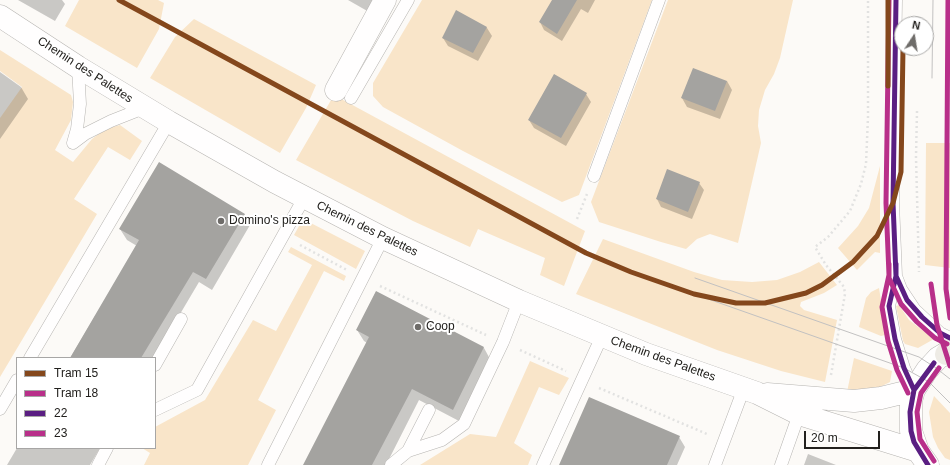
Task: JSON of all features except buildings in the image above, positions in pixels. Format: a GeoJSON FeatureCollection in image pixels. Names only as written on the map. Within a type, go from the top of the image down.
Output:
{"type":"FeatureCollection","features":[{"type":"Feature","properties":{"kind":"street"},"geometry":{"type":"LineString","coordinates":[[343,94],[385,0]]}},
{"type":"Feature","properties":{"kind":"street","name":"Chemin des Palettes"},"geometry":{"type":"LineString","coordinates":[[0,16],[144,108],[304,198],[383,238],[520,301],[646,354],[751,391],[799,414],[923,458]]}},
{"type":"Feature","properties":{"kind":"street"},"geometry":{"type":"LineString","coordinates":[[923,458],[911,431],[910,412],[914,390],[927,370],[949,348]]}},
{"type":"Feature","properties":{"kind":"street","name":"Chemin des Palettes"},"geometry":{"type":"LineString","coordinates":[[751,391],[826,398],[870,400],[914,390]]}},
{"type":"Feature","properties":{"kind":"lane"},"geometry":{"type":"LineString","coordinates":[[343,94],[408,0]]}},
{"type":"Feature","properties":{"kind":"lane"},"geometry":{"type":"LineString","coordinates":[[594,176],[659,0]]}},
{"type":"Feature","properties":{"kind":"lane"},"geometry":{"type":"LineString","coordinates":[[896,0],[893,203],[896,276],[889,306],[895,339],[904,368],[914,390]]}},
{"type":"Feature","properties":{"kind":"lane"},"geometry":{"type":"LineString","coordinates":[[78,67],[80,104],[77,129],[73,143],[85,134],[111,121],[144,108]]}},
{"type":"Feature","properties":{"kind":"lane"},"geometry":{"type":"LineString","coordinates":[[31,357],[169,122]]}},
{"type":"Feature","properties":{"kind":"lane"},"geometry":{"type":"LineString","coordinates":[[156,410],[197,390],[304,198]]}},
{"type":"Feature","properties":{"kind":"lane"},"geometry":{"type":"LineString","coordinates":[[268,465],[383,238]]}},
{"type":"Feature","properties":{"kind":"lane"},"geometry":{"type":"LineString","coordinates":[[896,276],[901,289],[915,310],[940,333],[949,348]]}},
{"type":"Feature","properties":{"kind":"lane"},"geometry":{"type":"LineString","coordinates":[[391,465],[408,451],[442,440],[464,424],[503,342],[520,301]]}},
{"type":"Feature","properties":{"kind":"lane"},"geometry":{"type":"LineString","coordinates":[[156,363],[181,319]]}},
{"type":"Feature","properties":{"kind":"lane"},"geometry":{"type":"LineString","coordinates":[[544,465],[602,336]]}},
{"type":"Feature","properties":{"kind":"lane"},"geometry":{"type":"LineString","coordinates":[[0,409],[16,382]]}},
{"type":"Feature","properties":{"kind":"lane"},"geometry":{"type":"LineString","coordinates":[[715,465],[751,391]]}},
{"type":"Feature","properties":{"kind":"lane"},"geometry":{"type":"LineString","coordinates":[[408,451],[429,410]]}},
{"type":"Feature","properties":{"kind":"lane"},"geometry":{"type":"LineString","coordinates":[[781,465],[799,414]]}},
{"type":"Feature","properties":{"kind":"lane"},"geometry":{"type":"LineString","coordinates":[[98,465],[106,449]]}},
{"type":"Feature","properties":{"kind":"path"},"geometry":{"type":"LineString","coordinates":[[826,398],[845,294],[844,287],[826,265],[815,247],[828,237],[850,211],[861,184],[866,164],[868,0]]}},
{"type":"Feature","properties":{"kind":"path"},"geometry":{"type":"LineString","coordinates":[[917,111],[916,157],[919,272]]}},
{"type":"Feature","properties":{"kind":"path"},"geometry":{"type":"LineString","coordinates":[[577,219],[594,176]]}},
{"type":"Feature","properties":{"kind":"shaded area"},"geometry":{"type":"Polygon","coordinates":[[[79,0],[158,0],[164,3],[159,29],[137,68],[65,26],[79,0]]]}},
{"type":"Feature","properties":{"kind":"shaded area"},"geometry":{"type":"Polygon","coordinates":[[[422,0],[652,0],[579,195],[562,202],[463,151],[383,107],[373,96],[373,83],[422,0]]]}},
{"type":"Feature","properties":{"kind":"shaded area"},"geometry":{"type":"Polygon","coordinates":[[[668,0],[793,0],[780,58],[774,74],[765,90],[759,110],[758,126],[761,143],[738,243],[710,234],[697,239],[686,249],[599,222],[591,202],[668,0]]]}},
{"type":"Feature","properties":{"kind":"shaded area"},"geometry":{"type":"Polygon","coordinates":[[[194,19],[316,85],[306,108],[280,153],[150,78],[175,37],[194,19]]]}},
{"type":"Feature","properties":{"kind":"shaded area"},"geometry":{"type":"Polygon","coordinates":[[[0,50],[71,95],[73,102],[71,120],[55,150],[73,162],[92,139],[105,129],[120,125],[142,141],[130,160],[108,147],[74,199],[97,214],[0,377],[0,118],[22,87],[0,71],[0,50]]]}},
{"type":"Feature","properties":{"kind":"shaded area"},"geometry":{"type":"Polygon","coordinates":[[[334,95],[585,231],[564,286],[540,275],[545,258],[478,229],[470,247],[413,221],[296,160],[334,95]]]}},
{"type":"Feature","properties":{"kind":"shaded area"},"geometry":{"type":"Polygon","coordinates":[[[926,143],[950,143],[950,268],[925,265],[926,143]]]}},
{"type":"Feature","properties":{"kind":"shaded area"},"geometry":{"type":"Polygon","coordinates":[[[880,166],[880,253],[875,252],[857,270],[838,248],[858,226],[869,208],[880,166]]]}},
{"type":"Feature","properties":{"kind":"shaded area"},"geometry":{"type":"Polygon","coordinates":[[[303,219],[365,251],[356,269],[294,235],[303,219]]]}},
{"type":"Feature","properties":{"kind":"shaded area"},"geometry":{"type":"Polygon","coordinates":[[[603,239],[694,272],[722,280],[752,282],[777,280],[800,272],[819,262],[837,285],[824,293],[801,302],[800,306],[804,310],[837,320],[825,382],[781,371],[717,350],[576,294],[603,239]]]}},
{"type":"Feature","properties":{"kind":"shaded area"},"geometry":{"type":"Polygon","coordinates":[[[291,247],[346,276],[344,281],[324,271],[258,400],[276,410],[248,465],[144,465],[150,453],[144,449],[156,449],[156,426],[205,400],[253,320],[276,331],[312,265],[288,252],[291,247]]]}},
{"type":"Feature","properties":{"kind":"shaded area"},"geometry":{"type":"Polygon","coordinates":[[[879,288],[886,332],[885,335],[881,336],[859,327],[866,298],[871,292],[879,288]]]}},
{"type":"Feature","properties":{"kind":"shaded area"},"geometry":{"type":"Polygon","coordinates":[[[899,305],[909,320],[934,339],[918,348],[905,344],[903,341],[896,306],[899,305]]]}},
{"type":"Feature","properties":{"kind":"shaded area"},"geometry":{"type":"Polygon","coordinates":[[[854,358],[892,371],[890,382],[872,391],[847,392],[854,358]]]}},
{"type":"Feature","properties":{"kind":"shaded area"},"geometry":{"type":"Polygon","coordinates":[[[530,361],[569,378],[559,395],[539,387],[514,443],[532,455],[528,465],[420,465],[470,434],[496,437],[530,361]]]}},
{"type":"Feature","properties":{"kind":"shaded area"},"geometry":{"type":"Polygon","coordinates":[[[934,396],[950,413],[950,460],[945,458],[933,437],[929,412],[934,396]]]}},
{"type":"Feature","properties":{"kind":"tram line","name":"15"},"geometry":{"type":"LineString","coordinates":[[119,0],[586,253],[631,272],[694,294],[736,303],[765,303],[806,293],[822,285],[853,262],[877,236],[893,203],[901,172],[903,56]]}},
{"type":"Feature","properties":{"kind":"tram line","name":"15"},"geometry":{"type":"LineString","coordinates":[[888,0],[888,86]]}},
{"type":"Feature","properties":{"kind":"tram line"},"geometry":{"type":"LineString","coordinates":[[932,78],[933,0]]}},
{"type":"Feature","properties":{"kind":"tram line","name":"18"},"geometry":{"type":"LineString","coordinates":[[948,0],[946,289],[950,318]]}},
{"type":"Feature","properties":{"kind":"tram line"},"geometry":{"type":"LineString","coordinates":[[695,278],[919,357],[950,379]]}},
{"type":"Feature","properties":{"kind":"tram line","name":"18"},"geometry":{"type":"LineString","coordinates":[[931,284],[937,325],[950,366]]}},
{"type":"Feature","properties":{"kind":"tram line"},"geometry":{"type":"LineString","coordinates":[[694,294],[904,368],[929,382],[950,403]]}},
{"type":"Feature","properties":{"kind":"transit line","name":"23"},"geometry":{"type":"LineString","coordinates":[[889,0],[886,203],[889,275],[882,307],[888,341],[897,370],[908,393]]}},
{"type":"Feature","properties":{"kind":"transit line","name":"22"},"geometry":{"type":"LineString","coordinates":[[896,0],[893,203],[896,276],[889,306],[895,339],[904,368],[914,390]]}},
{"type":"Feature","properties":{"kind":"transit line","name":"23"},"geometry":{"type":"LineString","coordinates":[[889,264],[889,278],[901,304],[917,322],[935,338],[947,344]]}},
{"type":"Feature","properties":{"kind":"transit line","name":"22"},"geometry":{"type":"LineString","coordinates":[[896,264],[896,276],[907,300],[922,317],[940,333],[950,338]]}},
{"type":"Feature","properties":{"kind":"transit line","name":"22"},"geometry":{"type":"LineString","coordinates":[[928,465],[914,442],[911,431],[910,412],[914,390],[934,363]]}},
{"type":"Feature","properties":{"kind":"transit line","name":"23"},"geometry":{"type":"LineString","coordinates":[[934,461],[920,439],[917,412],[921,393],[939,368]]}},
{"type":"Feature","properties":{"kind":"place","name":"Domino's pizza"},"geometry":{"type":"Point","coordinates":[221,221]}},
{"type":"Feature","properties":{"kind":"place","name":"Coop"},"geometry":{"type":"Point","coordinates":[418,327]}}]}
